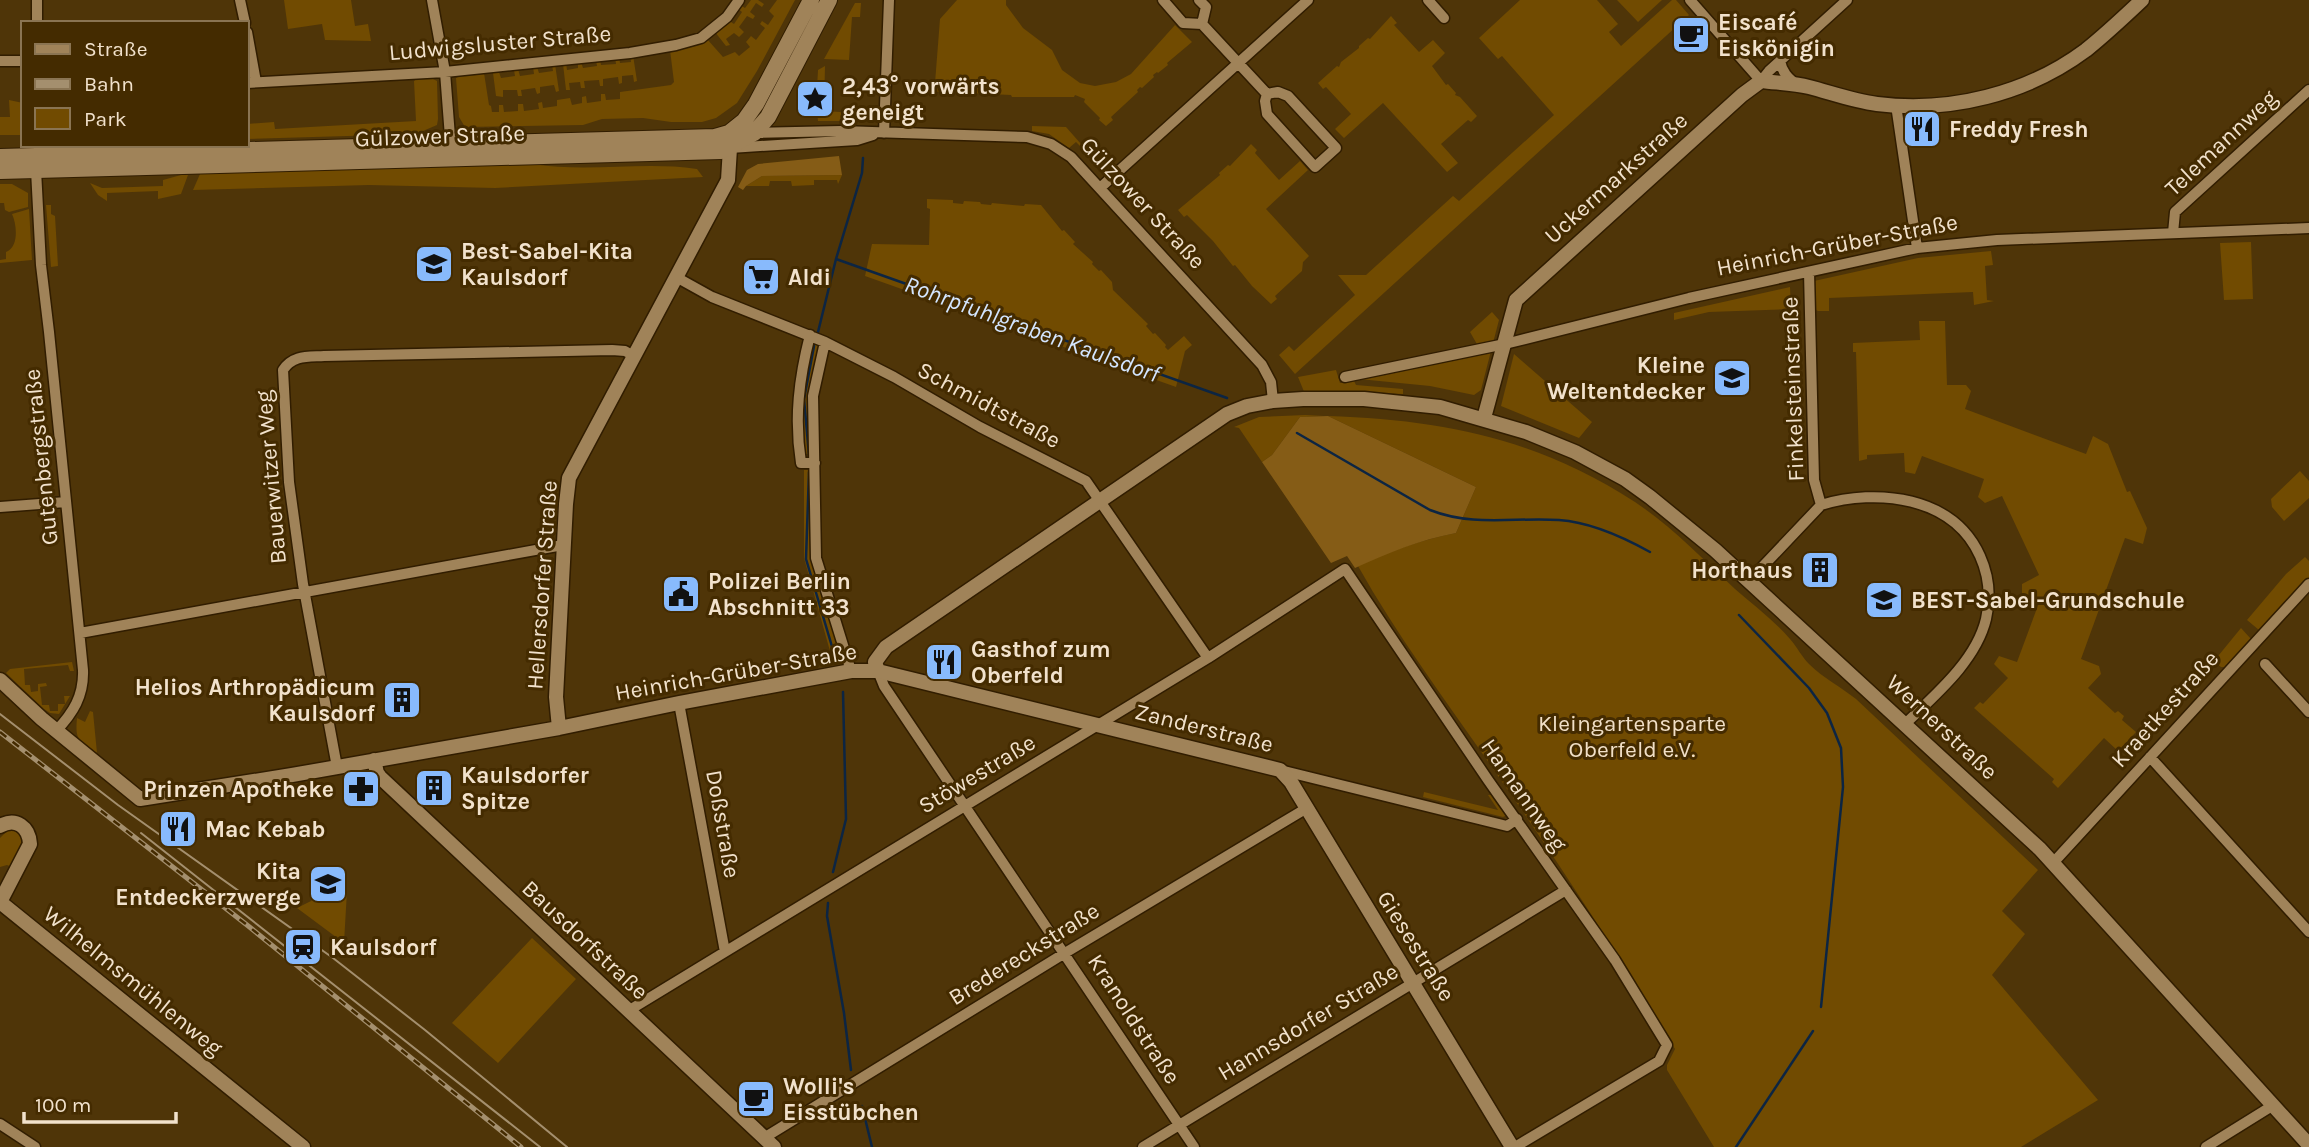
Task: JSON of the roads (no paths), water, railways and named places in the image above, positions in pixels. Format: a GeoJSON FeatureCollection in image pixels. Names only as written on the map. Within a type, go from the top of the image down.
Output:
{"type":"FeatureCollection","features":[{"type":"Feature","properties":{"kind":"main road"},"geometry":{"type":"LineString","coordinates":[[730,141],[756,104],[811,0]]}},
{"type":"Feature","properties":{"kind":"main road"},"geometry":{"type":"LineString","coordinates":[[754,133],[768,117],[830,0]]}},
{"type":"Feature","properties":{"kind":"main road","name":"Gülzower Straße"},"geometry":{"type":"LineString","coordinates":[[0,157],[451,151],[715,137],[730,141],[754,133]]}},
{"type":"Feature","properties":{"kind":"main road","name":"Gülzower Straße"},"geometry":{"type":"LineString","coordinates":[[0,172],[36,157]]}},
{"type":"Feature","properties":{"kind":"street"},"geometry":{"type":"LineString","coordinates":[[37,0],[37,21]]}},
{"type":"Feature","properties":{"kind":"street"},"geometry":{"type":"LineString","coordinates":[[240,0],[245,21]]}},
{"type":"Feature","properties":{"kind":"street"},"geometry":{"type":"LineString","coordinates":[[432,0],[445,72],[451,151]]}},
{"type":"Feature","properties":{"kind":"street","name":"Ludwigsluster Straße"},"geometry":{"type":"LineString","coordinates":[[251,83],[445,72],[676,46],[701,38],[727,18],[739,0]]}},
{"type":"Feature","properties":{"kind":"street"},"geometry":{"type":"LineString","coordinates":[[882,133],[889,0]]}},
{"type":"Feature","properties":{"kind":"street"},"geometry":{"type":"LineString","coordinates":[[1163,0],[1183,23],[1202,24],[1267,94]]}},
{"type":"Feature","properties":{"kind":"street"},"geometry":{"type":"LineString","coordinates":[[1199,0],[1206,7],[1202,24]]}},
{"type":"Feature","properties":{"kind":"street"},"geometry":{"type":"LineString","coordinates":[[1100,188],[1308,0]]}},
{"type":"Feature","properties":{"kind":"street"},"geometry":{"type":"LineString","coordinates":[[1428,0],[1444,18]]}},
{"type":"Feature","properties":{"kind":"street"},"geometry":{"type":"LineString","coordinates":[[1690,0],[1762,81],[1797,85],[1862,101],[1896,105],[1955,103],[2027,83],[2085,50],[2142,0]]}},
{"type":"Feature","properties":{"kind":"street","name":"Uckermarkstraße"},"geometry":{"type":"LineString","coordinates":[[1505,344],[1517,300],[1742,95],[1762,81],[1847,0]]}},
{"type":"Feature","properties":{"kind":"street"},"geometry":{"type":"LineString","coordinates":[[248,45],[251,83]]}},
{"type":"Feature","properties":{"kind":"street"},"geometry":{"type":"LineString","coordinates":[[0,61],[21,61]]}},
{"type":"Feature","properties":{"kind":"street"},"geometry":{"type":"LineString","coordinates":[[1780,61],[1787,77],[1797,85]]}},
{"type":"Feature","properties":{"kind":"street","name":"Telemannweg"},"geometry":{"type":"LineString","coordinates":[[2173,233],[2175,212],[2309,90]]}},
{"type":"Feature","properties":{"kind":"street"},"geometry":{"type":"LineString","coordinates":[[1278,92],[1288,96],[1336,148],[1315,167],[1267,114],[1267,94],[1278,92]]}},
{"type":"Feature","properties":{"kind":"street"},"geometry":{"type":"LineString","coordinates":[[1896,105],[1917,248]]}},
{"type":"Feature","properties":{"kind":"street","name":"Gülzower Straße"},"geometry":{"type":"LineString","coordinates":[[754,133],[839,131],[1017,136],[1037,139],[1065,152],[1264,368],[1271,382],[1273,401]]}},
{"type":"Feature","properties":{"kind":"street","name":"Gülzower Straße"},"geometry":{"type":"LineString","coordinates":[[730,141],[857,140],[882,133]]}},
{"type":"Feature","properties":{"kind":"street","name":"Hellersdorfer Straße"},"geometry":{"type":"LineString","coordinates":[[559,728],[556,697],[569,478],[728,180],[730,141]]}},
{"type":"Feature","properties":{"kind":"street","name":"Gutenbergstraße"},"geometry":{"type":"LineString","coordinates":[[36,157],[40,255],[83,670],[82,689],[71,714],[56,731]]}},
{"type":"Feature","properties":{"kind":"street","name":"Heinrich-Grüber-Straße"},"geometry":{"type":"LineString","coordinates":[[1345,377],[1505,344],[1558,329],[1917,248],[1997,240],[2309,228]]}},
{"type":"Feature","properties":{"kind":"street","name":"Finkelsteinstraße"},"geometry":{"type":"LineString","coordinates":[[1809,272],[1814,480],[1821,505]]}},
{"type":"Feature","properties":{"kind":"street","name":"Schmidtstraße"},"geometry":{"type":"LineString","coordinates":[[676,277],[712,297],[825,342],[894,377],[980,427],[1086,481],[1208,658]]}},
{"type":"Feature","properties":{"kind":"street"},"geometry":{"type":"LineString","coordinates":[[810,335],[798,390],[796,434],[801,463],[815,463]]}},
{"type":"Feature","properties":{"kind":"street"},"geometry":{"type":"LineString","coordinates":[[825,342],[813,396],[816,558],[851,671]]}},
{"type":"Feature","properties":{"kind":"street"},"geometry":{"type":"LineString","coordinates":[[1484,418],[1505,344]]}},
{"type":"Feature","properties":{"kind":"street","name":"Bauerwitzer Weg"},"geometry":{"type":"LineString","coordinates":[[337,767],[304,592],[286,448],[283,370],[288,362],[294,358],[313,356],[612,350],[625,351],[634,356]]}},
{"type":"Feature","properties":{"kind":"street","name":"Heinrich-Grüber-Straße"},"geometry":{"type":"LineString","coordinates":[[0,680],[56,731],[140,799],[559,728],[851,671],[878,671],[875,662],[886,647],[1227,414],[1247,406],[1273,401],[1344,399],[1406,402],[1484,418]]}},
{"type":"Feature","properties":{"kind":"street","name":"Wernerstraße"},"geometry":{"type":"LineString","coordinates":[[1484,418],[1575,452],[1625,479],[1684,524],[1749,581],[2053,863],[2309,1145]]}},
{"type":"Feature","properties":{"kind":"street"},"geometry":{"type":"LineString","coordinates":[[1749,581],[1821,505],[1832,502],[1872,498],[1914,501],[1941,512],[1961,527],[1977,550],[1987,573],[1989,597],[1986,621],[1962,665],[1905,724]]}},
{"type":"Feature","properties":{"kind":"street"},"geometry":{"type":"LineString","coordinates":[[0,508],[66,502]]}},
{"type":"Feature","properties":{"kind":"street"},"geometry":{"type":"LineString","coordinates":[[80,632],[563,545]]}},
{"type":"Feature","properties":{"kind":"street","name":"Stöwestraße"},"geometry":{"type":"LineString","coordinates":[[628,1011],[1208,658],[1345,569]]}},
{"type":"Feature","properties":{"kind":"street","name":"Hamannweg"},"geometry":{"type":"LineString","coordinates":[[1345,569],[1615,960],[1667,1045],[1659,1061],[1514,1147]]}},
{"type":"Feature","properties":{"kind":"street","name":"Kraetkestraße"},"geometry":{"type":"LineString","coordinates":[[2053,863],[2309,584]]}},
{"type":"Feature","properties":{"kind":"street"},"geometry":{"type":"LineString","coordinates":[[2266,664],[2309,712]]}},
{"type":"Feature","properties":{"kind":"street","name":"Zanderstraße"},"geometry":{"type":"LineString","coordinates":[[878,671],[1507,826],[1517,819]]}},
{"type":"Feature","properties":{"kind":"street","name":"Kranoldstraße"},"geometry":{"type":"LineString","coordinates":[[878,671],[884,686],[1194,1147]]}},
{"type":"Feature","properties":{"kind":"street","name":"Doßstraße"},"geometry":{"type":"LineString","coordinates":[[679,703],[725,952]]}},
{"type":"Feature","properties":{"kind":"street"},"geometry":{"type":"LineString","coordinates":[[2150,757],[2309,932]]}},
{"type":"Feature","properties":{"kind":"street","name":"Bausdorfstraße"},"geometry":{"type":"LineString","coordinates":[[374,760],[380,778],[769,1143]]}},
{"type":"Feature","properties":{"kind":"street","name":"Giesestraße"},"geometry":{"type":"LineString","coordinates":[[1280,770],[1291,782],[1514,1147]]}},
{"type":"Feature","properties":{"kind":"street","name":"Bredereckstraße"},"geometry":{"type":"LineString","coordinates":[[769,1143],[1065,953],[1307,808]]}},
{"type":"Feature","properties":{"kind":"street"},"geometry":{"type":"LineString","coordinates":[[0,902],[30,844],[30,836],[23,827],[14,822],[2,821]]}},
{"type":"Feature","properties":{"kind":"street","name":"Hannsdorfer Straße"},"geometry":{"type":"LineString","coordinates":[[1143,1147],[1566,890]]}},
{"type":"Feature","properties":{"kind":"street","name":"Wilhelmsmühlenweg"},"geometry":{"type":"LineString","coordinates":[[0,902],[303,1147]]}},
{"type":"Feature","properties":{"kind":"street"},"geometry":{"type":"LineString","coordinates":[[2206,1147],[2272,1106]]}},
{"type":"Feature","properties":{"kind":"street"},"geometry":{"type":"LineString","coordinates":[[0,1124],[35,1147]]}},
{"type":"Feature","properties":{"kind":"waterway"},"geometry":{"type":"LineString","coordinates":[[818,332],[836,259],[862,173],[863,158]]}},
{"type":"Feature","properties":{"kind":"waterway","name":"Rohrpfuhlgraben Kaulsdorf"},"geometry":{"type":"LineString","coordinates":[[836,259],[1227,398]]}},
{"type":"Feature","properties":{"kind":"waterway"},"geometry":{"type":"LineString","coordinates":[[809,455],[804,399],[814,346]]}},
{"type":"Feature","properties":{"kind":"waterway","name":"Rohrpfuhlgraben Kaulsdorf"},"geometry":{"type":"LineString","coordinates":[[1297,433],[1430,510],[1478,520],[1571,521],[1606,531],[1650,552]]}},
{"type":"Feature","properties":{"kind":"waterway"},"geometry":{"type":"LineString","coordinates":[[809,472],[806,559],[836,660]]}},
{"type":"Feature","properties":{"kind":"waterway","name":"Rohrpfuhlgraben Kaulsdorf"},"geometry":{"type":"LineString","coordinates":[[1739,615],[1809,688],[1827,713],[1841,748],[1843,787],[1821,1007]]}},
{"type":"Feature","properties":{"kind":"waterway"},"geometry":{"type":"LineString","coordinates":[[833,872],[846,819],[843,692]]}},
{"type":"Feature","properties":{"kind":"waterway"},"geometry":{"type":"LineString","coordinates":[[828,903],[827,916],[851,1070]]}},
{"type":"Feature","properties":{"kind":"waterway","name":"Rohrpfuhlgraben Kaulsdorf"},"geometry":{"type":"LineString","coordinates":[[1736,1147],[1813,1031]]}},
{"type":"Feature","properties":{"kind":"waterway"},"geometry":{"type":"LineString","coordinates":[[862,1106],[872,1147]]}},
{"type":"Feature","properties":{"kind":"tram line"},"geometry":{"type":"LineString","coordinates":[[0,714],[118,805],[333,958],[567,1147]]}},
{"type":"Feature","properties":{"kind":"tram line"},"geometry":{"type":"LineString","coordinates":[[141,833],[540,1147]]}},
{"type":"Feature","properties":{"kind":"railway"},"geometry":{"type":"LineString","coordinates":[[0,732],[247,925],[521,1147]]}},
{"type":"Feature","properties":{"kind":"place","name":"Eiscafé Eiskönigin"},"geometry":{"type":"Point","coordinates":[1691,35]}},
{"type":"Feature","properties":{"kind":"place","name":"2,43° vorwärts geneigt"},"geometry":{"type":"Point","coordinates":[815,99]}},
{"type":"Feature","properties":{"kind":"place","name":"Freddy Fresh"},"geometry":{"type":"Point","coordinates":[1922,129]}},
{"type":"Feature","properties":{"kind":"place","name":"Best-Sabel-Kita Kaulsdorf"},"geometry":{"type":"Point","coordinates":[434,264]}},
{"type":"Feature","properties":{"kind":"place","name":"Aldi"},"geometry":{"type":"Point","coordinates":[761,277]}},
{"type":"Feature","properties":{"kind":"place","name":"Kleine Weltentdecker"},"geometry":{"type":"Point","coordinates":[1732,378]}},
{"type":"Feature","properties":{"kind":"place","name":"Horthaus"},"geometry":{"type":"Point","coordinates":[1820,570]}},
{"type":"Feature","properties":{"kind":"place","name":"Polizei Berlin Abschnitt 33"},"geometry":{"type":"Point","coordinates":[681,594]}},
{"type":"Feature","properties":{"kind":"place","name":"BEST-Sabel-Grundschule"},"geometry":{"type":"Point","coordinates":[1884,600]}},
{"type":"Feature","properties":{"kind":"place","name":"Gasthof zum Oberfeld"},"geometry":{"type":"Point","coordinates":[944,662]}},
{"type":"Feature","properties":{"kind":"place","name":"Helios Arthropädicum Kaulsdorf"},"geometry":{"type":"Point","coordinates":[402,700]}},
{"type":"Feature","properties":{"kind":"place","name":"Kaulsdorfer Spitze"},"geometry":{"type":"Point","coordinates":[434,788]}},
{"type":"Feature","properties":{"kind":"place","name":"Prinzen Apotheke"},"geometry":{"type":"Point","coordinates":[361,789]}},
{"type":"Feature","properties":{"kind":"place","name":"Mac Kebab"},"geometry":{"type":"Point","coordinates":[178,829]}},
{"type":"Feature","properties":{"kind":"place","name":"Kita Entdeckerzwerge"},"geometry":{"type":"Point","coordinates":[328,884]}},
{"type":"Feature","properties":{"kind":"place","name":"Kaulsdorf"},"geometry":{"type":"Point","coordinates":[303,947]}},
{"type":"Feature","properties":{"kind":"place","name":"Wolli's Eisstübchen"},"geometry":{"type":"Point","coordinates":[756,1099]}},
{"type":"Feature","properties":{"kind":"park label","name":"Kleingartensparte Oberfeld e.V."},"geometry":{"type":"Point","coordinates":[1632,736]}}]}
